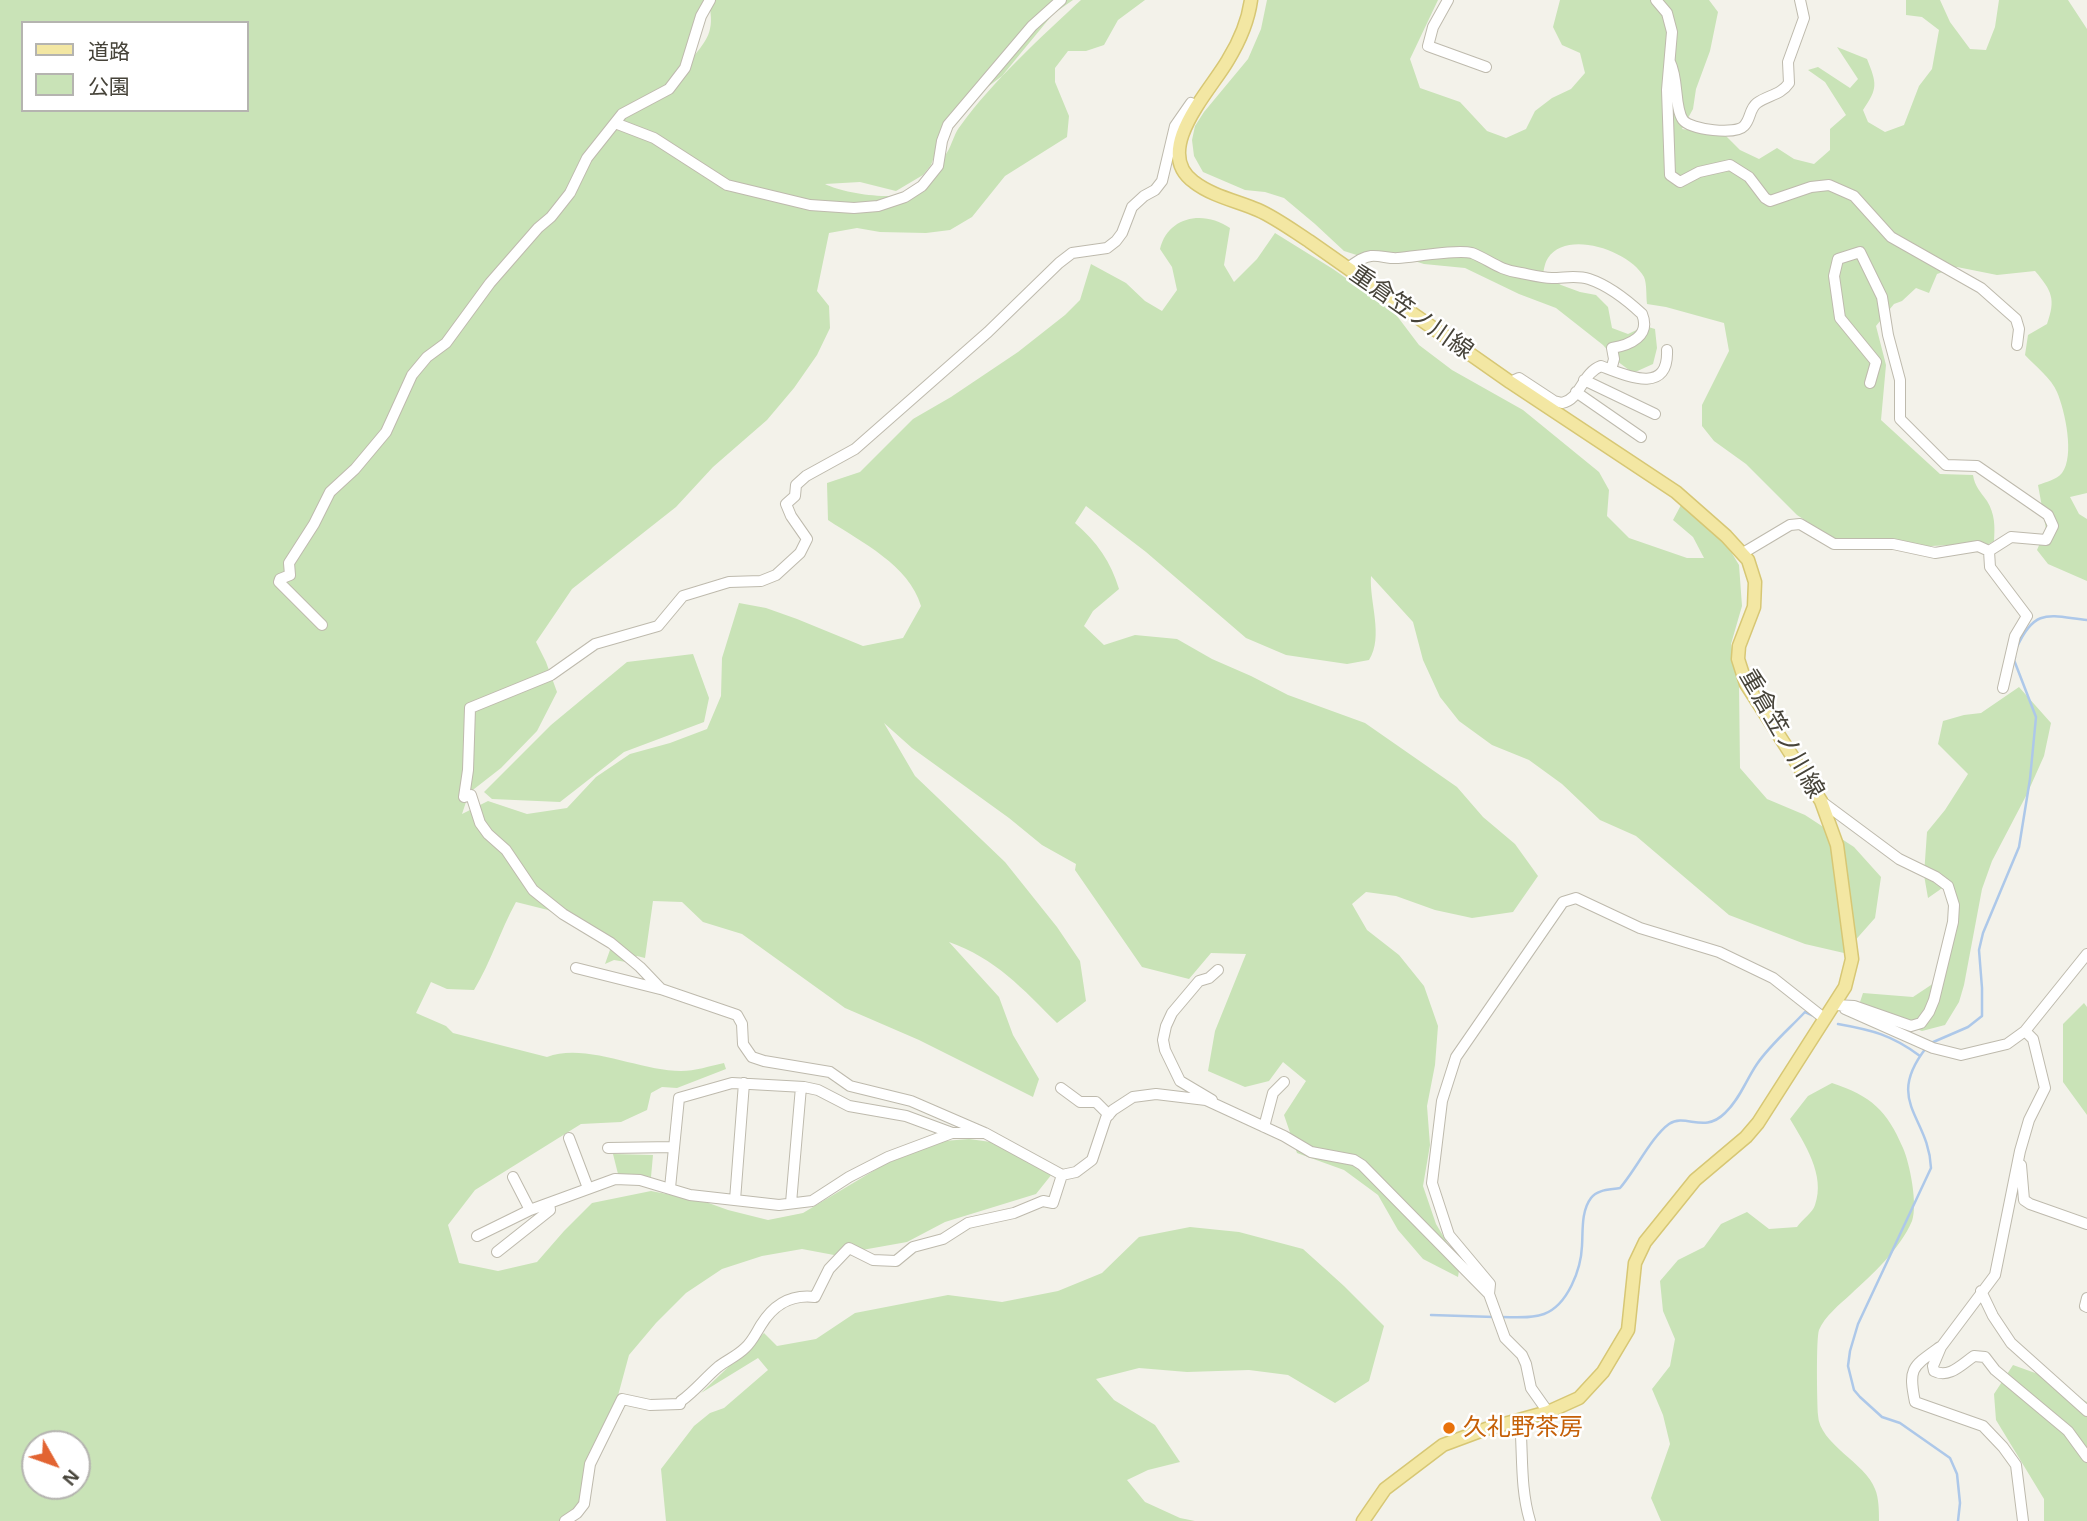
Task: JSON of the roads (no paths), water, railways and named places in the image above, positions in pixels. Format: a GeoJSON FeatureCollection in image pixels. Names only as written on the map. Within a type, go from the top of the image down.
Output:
{"type":"FeatureCollection","features":[{"type":"Feature","properties":{"kind":"main road","name":"重倉笠ノ川線"},"geometry":{"type":"LineString","coordinates":[[1251,0],[1238,42],[1197,106],[1179,140],[1181,163],[1190,179],[1204,188],[1275,218],[1510,382],[1676,492],[1743,553],[1752,570],[1756,594],[1739,646],[1738,659],[1746,684],[1821,801],[1837,845],[1853,959],[1845,987],[1835,1005],[1758,1123],[1739,1144],[1695,1180],[1645,1242],[1635,1263],[1628,1330],[1603,1372],[1579,1398],[1548,1412],[1486,1429],[1443,1445],[1385,1489],[1363,1521]]}},
{"type":"Feature","properties":{"kind":"street"},"geometry":{"type":"LineString","coordinates":[[322,625],[279,582],[290,575],[289,563],[314,524],[330,492],[355,469],[386,432],[412,374],[427,357],[446,343],[490,283],[537,228],[551,217],[570,193],[587,158],[622,114],[669,89],[677,79],[685,68],[701,16],[710,0]]}},
{"type":"Feature","properties":{"kind":"street"},"geometry":{"type":"LineString","coordinates":[[615,123],[654,138],[727,185],[810,205],[854,208],[878,206],[905,197],[922,186],[938,166],[948,125],[1031,26],[1061,0]]}},
{"type":"Feature","properties":{"kind":"street"},"geometry":{"type":"LineString","coordinates":[[1448,0],[1433,27],[1428,47],[1486,67]]}},
{"type":"Feature","properties":{"kind":"street"},"geometry":{"type":"LineString","coordinates":[[1656,0],[1667,12],[1672,32],[1667,90],[1670,175],[1680,182],[1699,172],[1730,165],[1749,177],[1770,201],[1811,187],[1829,185],[1854,196],[1891,237],[1981,288],[2016,319],[2019,329],[2017,345]]}},
{"type":"Feature","properties":{"kind":"street"},"geometry":{"type":"LineString","coordinates":[[1670,62],[1676,74],[1681,118],[1688,125],[1733,132],[1741,130],[1755,105],[1779,93],[1789,83],[1788,62],[1804,18],[1800,0]]}},
{"type":"Feature","properties":{"kind":"street"},"geometry":{"type":"LineString","coordinates":[[661,989],[611,943],[563,914],[533,890],[506,850],[480,822],[471,795],[464,797],[468,770],[470,708],[551,675],[595,644],[658,626],[683,596],[729,582],[761,581],[776,575],[800,553],[807,539],[790,516],[786,504],[795,496],[796,485],[806,476],[855,449],[988,332],[1059,262],[1072,253],[1107,248],[1116,242],[1132,207],[1155,190],[1162,181],[1175,126],[1191,103],[1197,106]]}},
{"type":"Feature","properties":{"kind":"street"},"geometry":{"type":"LineString","coordinates":[[1348,268],[1372,256],[1397,259],[1423,253],[1435,255],[1464,252],[1493,266],[1518,273],[1551,278],[1587,278],[1615,292],[1642,314],[1644,320],[1644,330],[1637,340],[1612,348],[1614,359],[1611,370]]}},
{"type":"Feature","properties":{"kind":"street"},"geometry":{"type":"LineString","coordinates":[[1870,383],[1876,362],[1840,318],[1834,276],[1838,259],[1860,252],[1882,297],[1888,335],[1900,380],[1900,419],[1946,465],[1977,466],[2048,515],[2053,526],[2046,540],[2011,537],[1989,551]]}},
{"type":"Feature","properties":{"kind":"street"},"geometry":{"type":"LineString","coordinates":[[1510,382],[1519,379],[1554,401],[1569,402],[1584,380],[1594,369],[1601,366],[1641,380],[1655,377],[1662,372],[1668,360],[1667,350]]}},
{"type":"Feature","properties":{"kind":"street"},"geometry":{"type":"LineString","coordinates":[[1584,380],[1655,414]]}},
{"type":"Feature","properties":{"kind":"street"},"geometry":{"type":"LineString","coordinates":[[1576,392],[1641,438]]}},
{"type":"Feature","properties":{"kind":"street"},"geometry":{"type":"LineString","coordinates":[[1743,553],[1790,525],[1800,524],[1834,544],[1893,544],[1935,554],[1978,546],[1989,551]]}},
{"type":"Feature","properties":{"kind":"street"},"geometry":{"type":"LineString","coordinates":[[1989,551],[1990,567],[2027,616],[2015,636],[2003,688]]}},
{"type":"Feature","properties":{"kind":"street"},"geometry":{"type":"LineString","coordinates":[[1821,801],[1899,859],[1948,886],[1954,905],[1953,922],[1934,1000],[1921,1023],[1911,1026],[1854,1006],[1835,1005]]}},
{"type":"Feature","properties":{"kind":"street"},"geometry":{"type":"LineString","coordinates":[[1489,1294],[1490,1284],[1449,1235],[1432,1183],[1442,1101],[1456,1057],[1563,902],[1576,898],[1640,928],[1719,952],[1773,978],[1825,1019]]}},
{"type":"Feature","properties":{"kind":"street"},"geometry":{"type":"LineString","coordinates":[[1835,1005],[1933,1048],[1961,1055],[2007,1044],[2025,1031],[2087,954]]}},
{"type":"Feature","properties":{"kind":"street"},"geometry":{"type":"LineString","coordinates":[[576,968],[661,989],[737,1015],[742,1024],[743,1044],[752,1057],[830,1072],[850,1086],[911,1101],[985,1133],[1062,1175],[1076,1172],[1092,1160],[1106,1118],[1133,1097],[1143,1095],[1206,1100],[1264,1126],[1311,1152],[1354,1160],[1363,1165],[1489,1294],[1510,1345],[1522,1355],[1527,1364],[1531,1388],[1548,1412]]}},
{"type":"Feature","properties":{"kind":"street"},"geometry":{"type":"LineString","coordinates":[[1218,970],[1209,978],[1199,981],[1172,1013],[1163,1040],[1180,1081],[1218,1105]]}},
{"type":"Feature","properties":{"kind":"street"},"geometry":{"type":"LineString","coordinates":[[2025,1031],[2033,1039],[2045,1088],[2029,1119],[2020,1151],[1995,1275],[1941,1347],[1933,1366],[1934,1371],[1941,1375],[1948,1374],[1974,1356],[1985,1357],[1995,1370],[2068,1431],[2087,1457]]}},
{"type":"Feature","properties":{"kind":"street"},"geometry":{"type":"LineString","coordinates":[[1264,1126],[1273,1093],[1284,1082]]}},
{"type":"Feature","properties":{"kind":"street"},"geometry":{"type":"LineString","coordinates":[[670,1188],[679,1098],[732,1083],[818,1090],[849,1106],[906,1116],[952,1133],[985,1133]]}},
{"type":"Feature","properties":{"kind":"street"},"geometry":{"type":"LineString","coordinates":[[735,1200],[744,1083]]}},
{"type":"Feature","properties":{"kind":"street"},"geometry":{"type":"LineString","coordinates":[[791,1203],[801,1087]]}},
{"type":"Feature","properties":{"kind":"street"},"geometry":{"type":"LineString","coordinates":[[1061,1088],[1080,1102],[1096,1102],[1109,1115]]}},
{"type":"Feature","properties":{"kind":"street"},"geometry":{"type":"LineString","coordinates":[[477,1236],[530,1210],[615,1179],[640,1180],[690,1195],[779,1205],[812,1201],[849,1177],[888,1157],[952,1133]]}},
{"type":"Feature","properties":{"kind":"street"},"geometry":{"type":"LineString","coordinates":[[569,1138],[588,1188]]}},
{"type":"Feature","properties":{"kind":"street"},"geometry":{"type":"LineString","coordinates":[[608,1148],[674,1147]]}},
{"type":"Feature","properties":{"kind":"street"},"geometry":{"type":"LineString","coordinates":[[2020,1151],[2024,1200],[2087,1224]]}},
{"type":"Feature","properties":{"kind":"street"},"geometry":{"type":"LineString","coordinates":[[565,1521],[584,1504],[590,1464],[622,1399],[650,1405],[681,1404],[681,1401],[717,1368],[744,1350],[766,1317],[776,1308],[802,1295],[816,1297],[829,1269],[849,1248],[873,1260],[896,1261],[913,1247],[924,1242],[936,1242],[968,1223],[1007,1215],[1043,1201],[1053,1202],[1062,1175]]}},
{"type":"Feature","properties":{"kind":"street"},"geometry":{"type":"LineString","coordinates":[[513,1177],[530,1210]]}},
{"type":"Feature","properties":{"kind":"street"},"geometry":{"type":"LineString","coordinates":[[496,1252],[550,1210],[548,1203]]}},
{"type":"Feature","properties":{"kind":"street"},"geometry":{"type":"LineString","coordinates":[[1981,1291],[2011,1343],[2087,1411]]}},
{"type":"Feature","properties":{"kind":"street"},"geometry":{"type":"LineString","coordinates":[[2087,1298],[2087,1307]]}},
{"type":"Feature","properties":{"kind":"street"},"geometry":{"type":"LineString","coordinates":[[1941,1347],[1915,1369],[1910,1378],[1915,1402],[1983,1426],[2003,1447],[2015,1465],[2023,1521]]}},
{"type":"Feature","properties":{"kind":"street"},"geometry":{"type":"LineString","coordinates":[[1520,1420],[1523,1461],[1521,1483],[1530,1521]]}},
{"type":"Feature","properties":{"kind":"waterway"},"geometry":{"type":"LineString","coordinates":[[2017,647],[2030,625],[2037,620],[2053,616],[2087,620]]}},
{"type":"Feature","properties":{"kind":"waterway"},"geometry":{"type":"LineString","coordinates":[[1931,1043],[1968,1027],[1982,1016],[1979,950],[1983,933],[2019,847],[2036,717],[2015,657]]}},
{"type":"Feature","properties":{"kind":"waterway"},"geometry":{"type":"LineString","coordinates":[[1501,1317],[1539,1316],[1560,1303],[1572,1285],[1579,1265],[1584,1215],[1591,1198],[1601,1191],[1620,1188],[1656,1137],[1669,1124],[1675,1121],[1710,1122],[1725,1113],[1739,1096],[1757,1064],[1774,1044],[1805,1012],[1814,1016]]}},
{"type":"Feature","properties":{"kind":"waterway"},"geometry":{"type":"LineString","coordinates":[[1838,1024],[1881,1034],[1920,1056]]}},
{"type":"Feature","properties":{"kind":"waterway"},"geometry":{"type":"LineString","coordinates":[[1926,1048],[1914,1067],[1909,1082],[1909,1096],[1928,1150],[1931,1168],[1858,1324],[1848,1366],[1854,1390],[1882,1417],[1900,1423],[1950,1458],[1957,1474],[1960,1503],[1958,1521]]}},
{"type":"Feature","properties":{"kind":"waterway"},"geometry":{"type":"LineString","coordinates":[[1431,1315],[1494,1317]]}},
{"type":"Feature","properties":{"kind":"place","name":"久礼野茶房"},"geometry":{"type":"Point","coordinates":[1449,1428]}}]}
